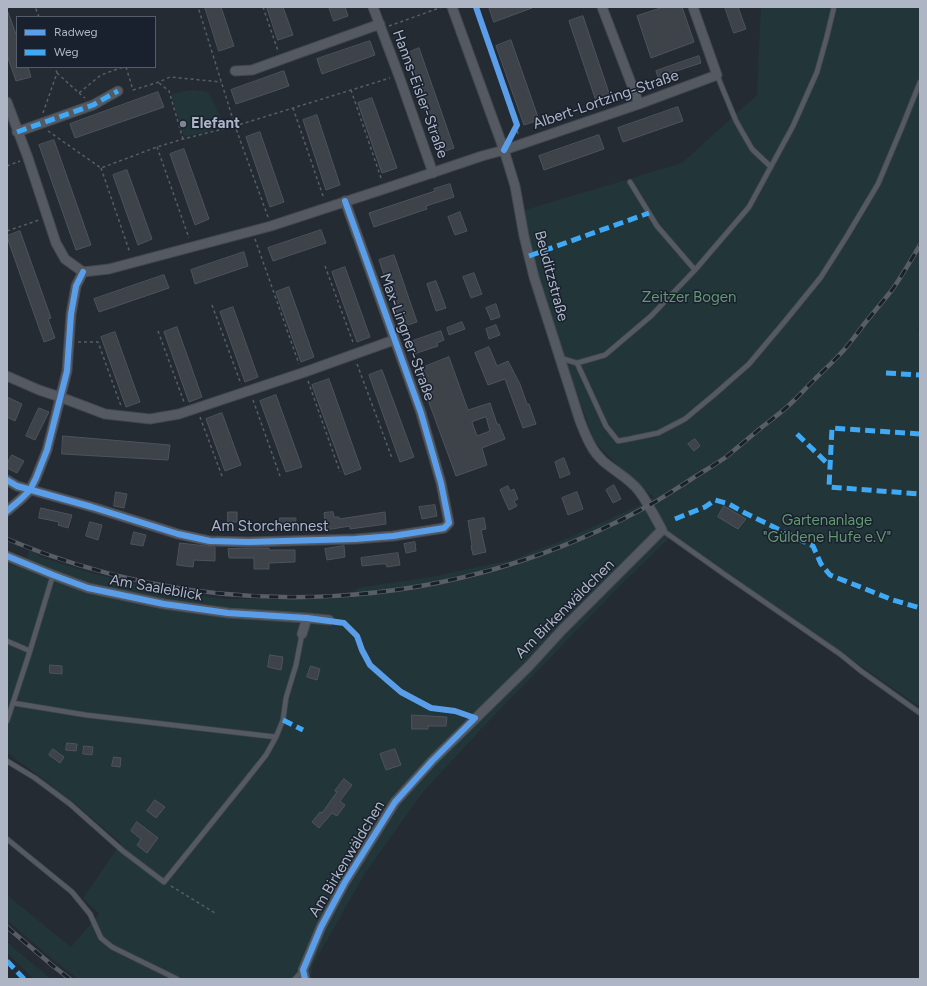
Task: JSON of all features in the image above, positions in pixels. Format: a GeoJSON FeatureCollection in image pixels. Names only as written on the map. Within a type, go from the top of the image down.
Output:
{"type":"FeatureCollection","features":[{"type":"Feature","properties":{"kind":"street","name":"Hanns-Eisler-Straße"},"geometry":{"type":"LineString","coordinates":[[373,7],[433,172]]}},
{"type":"Feature","properties":{"kind":"street","name":"Beuditzstraße"},"geometry":{"type":"LineString","coordinates":[[452,7],[504,150],[515,186],[524,236],[534,277],[580,422],[589,443],[602,460],[627,479],[638,490],[655,515],[662,530]]}},
{"type":"Feature","properties":{"kind":"street"},"geometry":{"type":"LineString","coordinates":[[602,7],[639,104]]}},
{"type":"Feature","properties":{"kind":"street"},"geometry":{"type":"LineString","coordinates":[[693,7],[717,75]]}},
{"type":"Feature","properties":{"kind":"street","name":"Hanns-Eisler-Straße"},"geometry":{"type":"LineString","coordinates":[[235,71],[252,70],[381,26]]}},
{"type":"Feature","properties":{"kind":"street","name":"Albert-Lortzing-Straße"},"geometry":{"type":"LineString","coordinates":[[504,150],[639,104],[717,75]]}},
{"type":"Feature","properties":{"kind":"street"},"geometry":{"type":"LineString","coordinates":[[18,132],[39,126],[93,105],[118,91]]}},
{"type":"Feature","properties":{"kind":"street"},"geometry":{"type":"LineString","coordinates":[[7,102],[28,158],[56,243],[65,259],[83,272],[109,269],[270,226],[477,157],[504,150]]}},
{"type":"Feature","properties":{"kind":"street","name":"Max-Lingner-Straße"},"geometry":{"type":"LineString","coordinates":[[345,201],[421,413],[441,483]]}},
{"type":"Feature","properties":{"kind":"street"},"geometry":{"type":"LineString","coordinates":[[7,511],[30,490],[47,450],[67,372],[68,343],[72,307],[76,286],[83,272]]}},
{"type":"Feature","properties":{"kind":"street","name":"Max-Lingner-Straße"},"geometry":{"type":"LineString","coordinates":[[7,376],[39,390],[105,414],[150,419],[179,414],[394,340]]}},
{"type":"Feature","properties":{"kind":"street","name":"Am Storchennest"},"geometry":{"type":"LineString","coordinates":[[7,480],[17,486],[92,507],[178,534],[210,541],[249,542],[355,539],[393,536],[444,528],[450,523],[441,483]]}},
{"type":"Feature","properties":{"kind":"street","name":"Am Birkenwäldchen"},"geometry":{"type":"LineString","coordinates":[[304,974],[321,927],[345,882],[396,802],[432,761],[529,666],[562,630],[662,530]]}},
{"type":"Feature","properties":{"kind":"street","name":"Am Saaleblick"},"geometry":{"type":"LineString","coordinates":[[7,556],[53,576],[88,588],[164,604],[228,613],[329,620]]}},
{"type":"Feature","properties":{"kind":"street"},"geometry":{"type":"LineString","coordinates":[[302,634],[307,618]]}},
{"type":"Feature","properties":{"kind":"lane"},"geometry":{"type":"LineString","coordinates":[[560,358],[578,363],[605,354],[651,316],[696,270],[749,207],[793,126],[817,72],[834,7]]}},
{"type":"Feature","properties":{"kind":"lane"},"geometry":{"type":"LineString","coordinates":[[717,75],[736,121],[752,149],[771,167]]}},
{"type":"Feature","properties":{"kind":"lane"},"geometry":{"type":"LineString","coordinates":[[578,363],[606,426],[618,441],[658,432],[684,419],[715,394],[748,364],[821,277],[878,184],[920,82]]}},
{"type":"Feature","properties":{"kind":"lane"},"geometry":{"type":"LineString","coordinates":[[630,182],[657,226],[696,270]]}},
{"type":"Feature","properties":{"kind":"lane"},"geometry":{"type":"LineString","coordinates":[[662,530],[834,650],[920,713]]}},
{"type":"Feature","properties":{"kind":"lane"},"geometry":{"type":"LineString","coordinates":[[7,721],[53,576]]}},
{"type":"Feature","properties":{"kind":"lane"},"geometry":{"type":"LineString","coordinates":[[7,761],[35,778],[70,804],[123,851],[164,882],[243,784],[266,754],[276,737],[283,720],[286,698],[296,665],[302,634]]}},
{"type":"Feature","properties":{"kind":"lane"},"geometry":{"type":"LineString","coordinates":[[7,641],[30,651]]}},
{"type":"Feature","properties":{"kind":"lane"},"geometry":{"type":"LineString","coordinates":[[13,702],[86,715],[276,737]]}},
{"type":"Feature","properties":{"kind":"lane"},"geometry":{"type":"LineString","coordinates":[[7,840],[72,892],[90,914],[102,938],[112,947],[177,979]]}},
{"type":"Feature","properties":{"kind":"lane","name":"Am Birkenwäldchen"},"geometry":{"type":"LineString","coordinates":[[295,979],[304,974]]}},
{"type":"Feature","properties":{"kind":"path"},"geometry":{"type":"LineString","coordinates":[[39,16],[36,9],[40,7]]}},
{"type":"Feature","properties":{"kind":"path"},"geometry":{"type":"LineString","coordinates":[[198,7],[235,126],[270,226]]}},
{"type":"Feature","properties":{"kind":"path"},"geometry":{"type":"LineString","coordinates":[[264,7],[281,60]]}},
{"type":"Feature","properties":{"kind":"path"},"geometry":{"type":"LineString","coordinates":[[381,26],[442,7]]}},
{"type":"Feature","properties":{"kind":"path"},"geometry":{"type":"LineString","coordinates":[[55,68],[57,73],[79,93],[101,75],[120,68]]}},
{"type":"Feature","properties":{"kind":"path"},"geometry":{"type":"LineString","coordinates":[[126,68],[133,90],[170,77],[221,82]]}},
{"type":"Feature","properties":{"kind":"path"},"geometry":{"type":"LineString","coordinates":[[57,73],[39,126],[101,168],[133,262]]}},
{"type":"Feature","properties":{"kind":"path"},"geometry":{"type":"LineString","coordinates":[[101,168],[157,147],[235,126],[399,76]]}},
{"type":"Feature","properties":{"kind":"path"},"geometry":{"type":"LineString","coordinates":[[159,82],[169,91],[183,139]]}},
{"type":"Feature","properties":{"kind":"path"},"geometry":{"type":"LineString","coordinates":[[351,90],[384,189]]}},
{"type":"Feature","properties":{"kind":"path"},"geometry":{"type":"LineString","coordinates":[[293,108],[327,207]]}},
{"type":"Feature","properties":{"kind":"path"},"geometry":{"type":"LineString","coordinates":[[504,150],[517,125]]}},
{"type":"Feature","properties":{"kind":"path"},"geometry":{"type":"LineString","coordinates":[[517,125],[519,144]]}},
{"type":"Feature","properties":{"kind":"path"},"geometry":{"type":"LineString","coordinates":[[157,147],[192,246]]}},
{"type":"Feature","properties":{"kind":"path"},"geometry":{"type":"LineString","coordinates":[[7,166],[28,158]]}},
{"type":"Feature","properties":{"kind":"path"},"geometry":{"type":"LineString","coordinates":[[7,231],[47,218]]}},
{"type":"Feature","properties":{"kind":"path"},"geometry":{"type":"LineString","coordinates":[[252,230],[340,472]]}},
{"type":"Feature","properties":{"kind":"path"},"geometry":{"type":"LineString","coordinates":[[325,266],[392,458]]}},
{"type":"Feature","properties":{"kind":"path"},"geometry":{"type":"LineString","coordinates":[[212,305],[280,476]]}},
{"type":"Feature","properties":{"kind":"path"},"geometry":{"type":"LineString","coordinates":[[158,331],[188,411]]}},
{"type":"Feature","properties":{"kind":"path"},"geometry":{"type":"LineString","coordinates":[[68,343],[98,342],[124,416]]}},
{"type":"Feature","properties":{"kind":"path"},"geometry":{"type":"LineString","coordinates":[[197,408],[222,476]]}},
{"type":"Feature","properties":{"kind":"path"},"geometry":{"type":"LineString","coordinates":[[329,620],[344,623],[357,636],[370,665],[401,692],[431,708],[455,711],[475,718]]}},
{"type":"Feature","properties":{"kind":"path"},"geometry":{"type":"LineString","coordinates":[[164,882],[216,913]]}},
{"type":"Feature","properties":{"kind":"green space"},"geometry":{"type":"Polygon","coordinates":[[[761,7],[920,7],[920,325],[916,331],[920,329],[920,707],[672,535],[615,591],[487,723],[422,793],[364,875],[313,965],[311,979],[78,979],[52,959],[7,920],[7,895],[71,947],[99,914],[83,898],[121,843],[73,802],[7,753],[7,551],[27,560],[30,546],[40,557],[95,574],[169,592],[225,599],[352,598],[357,588],[431,577],[511,560],[568,538],[654,497],[636,484],[594,441],[562,351],[532,255],[525,210],[682,163],[757,95],[761,7]]]}},
{"type":"Feature","properties":{"kind":"green space"},"geometry":{"type":"Polygon","coordinates":[[[191,90],[208,92],[225,127],[184,137],[171,94],[191,90]]]}},
{"type":"Feature","properties":{"kind":"green space"},"geometry":{"type":"Polygon","coordinates":[[[7,942],[51,979],[34,979],[7,953],[7,942]]]}},
{"type":"Feature","properties":{"kind":"building"},"geometry":{"type":"Polygon","coordinates":[[[205,7],[221,7],[234,46],[219,51],[205,7]]]}},
{"type":"Feature","properties":{"kind":"building"},"geometry":{"type":"Polygon","coordinates":[[[267,7],[283,7],[293,35],[278,40],[267,7]]]}},
{"type":"Feature","properties":{"kind":"building"},"geometry":{"type":"Polygon","coordinates":[[[329,7],[345,7],[348,16],[334,21],[329,7]]]}},
{"type":"Feature","properties":{"kind":"building"},"geometry":{"type":"Polygon","coordinates":[[[489,7],[532,7],[532,8],[494,22],[489,7]]]}},
{"type":"Feature","properties":{"kind":"building"},"geometry":{"type":"Polygon","coordinates":[[[664,7],[682,7],[694,42],[651,58],[637,16],[664,7]]]}},
{"type":"Feature","properties":{"kind":"building"},"geometry":{"type":"Polygon","coordinates":[[[725,7],[738,7],[746,29],[734,33],[725,7]]]}},
{"type":"Feature","properties":{"kind":"building"},"geometry":{"type":"Polygon","coordinates":[[[8,12],[16,34],[16,68],[28,68],[31,77],[16,81],[7,55],[8,12]]]}},
{"type":"Feature","properties":{"kind":"building"},"geometry":{"type":"Polygon","coordinates":[[[583,16],[610,96],[596,101],[569,21],[583,16]]]}},
{"type":"Feature","properties":{"kind":"building"},"geometry":{"type":"Polygon","coordinates":[[[511,40],[539,120],[524,125],[496,46],[511,40]]]}},
{"type":"Feature","properties":{"kind":"building"},"geometry":{"type":"Polygon","coordinates":[[[370,41],[375,55],[322,74],[317,59],[370,41]]]}},
{"type":"Feature","properties":{"kind":"building"},"geometry":{"type":"Polygon","coordinates":[[[419,48],[454,148],[440,153],[405,54],[419,48]]]}},
{"type":"Feature","properties":{"kind":"building"},"geometry":{"type":"Polygon","coordinates":[[[699,56],[701,63],[658,77],[656,71],[699,56]]]}},
{"type":"Feature","properties":{"kind":"building"},"geometry":{"type":"Polygon","coordinates":[[[284,71],[289,86],[236,104],[231,90],[284,71]]]}},
{"type":"Feature","properties":{"kind":"building"},"geometry":{"type":"Polygon","coordinates":[[[158,92],[164,107],[75,138],[70,124],[158,92]]]}},
{"type":"Feature","properties":{"kind":"building"},"geometry":{"type":"Polygon","coordinates":[[[372,98],[397,168],[382,173],[358,103],[372,98]]]}},
{"type":"Feature","properties":{"kind":"building"},"geometry":{"type":"Polygon","coordinates":[[[678,107],[683,121],[623,142],[618,128],[678,107]]]}},
{"type":"Feature","properties":{"kind":"building"},"geometry":{"type":"Polygon","coordinates":[[[317,115],[340,185],[326,190],[303,120],[317,115]]]}},
{"type":"Feature","properties":{"kind":"building"},"geometry":{"type":"Polygon","coordinates":[[[260,132],[284,202],[270,207],[246,137],[260,132]]]}},
{"type":"Feature","properties":{"kind":"building"},"geometry":{"type":"Polygon","coordinates":[[[599,135],[604,149],[544,170],[539,156],[599,135]]]}},
{"type":"Feature","properties":{"kind":"building"},"geometry":{"type":"Polygon","coordinates":[[[54,140],[91,245],[76,250],[39,145],[54,140]]]}},
{"type":"Feature","properties":{"kind":"building"},"geometry":{"type":"Polygon","coordinates":[[[184,149],[209,219],[195,225],[170,154],[184,149]]]}},
{"type":"Feature","properties":{"kind":"building"},"geometry":{"type":"Polygon","coordinates":[[[127,170],[152,239],[138,245],[113,175],[127,170]]]}},
{"type":"Feature","properties":{"kind":"building"},"geometry":{"type":"Polygon","coordinates":[[[450,184],[454,197],[426,206],[427,209],[374,227],[369,213],[435,191],[434,189],[450,184]]]}},
{"type":"Feature","properties":{"kind":"building"},"geometry":{"type":"Polygon","coordinates":[[[460,212],[467,231],[455,235],[448,217],[460,212]]]}},
{"type":"Feature","properties":{"kind":"building"},"geometry":{"type":"Polygon","coordinates":[[[321,230],[326,243],[273,261],[268,248],[321,230]]]}},
{"type":"Feature","properties":{"kind":"building"},"geometry":{"type":"Polygon","coordinates":[[[20,231],[51,318],[48,319],[55,338],[44,342],[7,237],[20,231]]]}},
{"type":"Feature","properties":{"kind":"building"},"geometry":{"type":"Polygon","coordinates":[[[244,252],[248,266],[195,284],[191,270],[244,252]]]}},
{"type":"Feature","properties":{"kind":"building"},"geometry":{"type":"Polygon","coordinates":[[[394,255],[417,322],[402,327],[379,260],[394,255]]]}},
{"type":"Feature","properties":{"kind":"building"},"geometry":{"type":"Polygon","coordinates":[[[345,267],[370,337],[357,342],[332,272],[345,267]]]}},
{"type":"Feature","properties":{"kind":"building"},"geometry":{"type":"Polygon","coordinates":[[[474,273],[482,294],[471,298],[463,277],[474,273]]]}},
{"type":"Feature","properties":{"kind":"building"},"geometry":{"type":"Polygon","coordinates":[[[164,275],[169,288],[99,312],[94,299],[164,275]]]}},
{"type":"Feature","properties":{"kind":"building"},"geometry":{"type":"Polygon","coordinates":[[[436,281],[446,308],[436,311],[427,284],[436,281]]]}},
{"type":"Feature","properties":{"kind":"building"},"geometry":{"type":"Polygon","coordinates":[[[289,287],[314,357],[301,362],[276,292],[289,287]]]}},
{"type":"Feature","properties":{"kind":"building"},"geometry":{"type":"Polygon","coordinates":[[[496,304],[500,317],[491,320],[486,308],[496,304]]]}},
{"type":"Feature","properties":{"kind":"building"},"geometry":{"type":"Polygon","coordinates":[[[233,307],[258,377],[245,382],[220,312],[233,307]]]}},
{"type":"Feature","properties":{"kind":"building"},"geometry":{"type":"Polygon","coordinates":[[[462,322],[465,329],[449,335],[447,328],[462,322]]]}},
{"type":"Feature","properties":{"kind":"building"},"geometry":{"type":"Polygon","coordinates":[[[496,325],[500,335],[489,339],[486,329],[496,325]]]}},
{"type":"Feature","properties":{"kind":"building"},"geometry":{"type":"Polygon","coordinates":[[[177,327],[202,397],[189,402],[164,332],[177,327]]]}},
{"type":"Feature","properties":{"kind":"building"},"geometry":{"type":"Polygon","coordinates":[[[441,331],[444,340],[437,343],[438,346],[414,354],[410,342],[441,331]]]}},
{"type":"Feature","properties":{"kind":"building"},"geometry":{"type":"Polygon","coordinates":[[[115,332],[140,402],[126,407],[101,337],[115,332]]]}},
{"type":"Feature","properties":{"kind":"building"},"geometry":{"type":"Polygon","coordinates":[[[489,347],[497,366],[508,361],[520,384],[527,404],[529,404],[536,424],[523,428],[505,379],[488,385],[475,353],[489,347]]]}},
{"type":"Feature","properties":{"kind":"building"},"geometry":{"type":"Polygon","coordinates":[[[449,357],[468,410],[490,403],[497,424],[499,424],[505,439],[482,448],[487,465],[456,476],[417,370],[449,357]],[[486,417],[472,422],[477,436],[490,431],[486,417]]]}},
{"type":"Feature","properties":{"kind":"building"},"geometry":{"type":"Polygon","coordinates":[[[382,370],[414,457],[400,462],[369,375],[382,370]]]}},
{"type":"Feature","properties":{"kind":"building"},"geometry":{"type":"Polygon","coordinates":[[[329,379],[361,469],[345,475],[312,385],[329,379]]]}},
{"type":"Feature","properties":{"kind":"building"},"geometry":{"type":"Polygon","coordinates":[[[276,395],[302,467],[286,472],[260,401],[276,395]]]}},
{"type":"Feature","properties":{"kind":"building"},"geometry":{"type":"Polygon","coordinates":[[[7,397],[22,404],[15,421],[7,417],[7,397]]]}},
{"type":"Feature","properties":{"kind":"building"},"geometry":{"type":"Polygon","coordinates":[[[39,408],[49,412],[35,440],[26,436],[39,408]]]}},
{"type":"Feature","properties":{"kind":"building"},"geometry":{"type":"Polygon","coordinates":[[[222,413],[241,465],[225,471],[206,419],[222,413]]]}},
{"type":"Feature","properties":{"kind":"building"},"geometry":{"type":"Polygon","coordinates":[[[63,436],[170,445],[168,460],[62,454],[63,436]]]}},
{"type":"Feature","properties":{"kind":"building"},"geometry":{"type":"Polygon","coordinates":[[[695,439],[700,446],[694,451],[688,444],[695,439]]]}},
{"type":"Feature","properties":{"kind":"building"},"geometry":{"type":"Polygon","coordinates":[[[12,455],[24,461],[17,473],[7,468],[7,464],[12,455]]]}},
{"type":"Feature","properties":{"kind":"building"},"geometry":{"type":"Polygon","coordinates":[[[564,458],[570,474],[560,478],[555,462],[564,458]]]}},
{"type":"Feature","properties":{"kind":"building"},"geometry":{"type":"Polygon","coordinates":[[[614,485],[621,499],[613,503],[606,490],[614,485]]]}},
{"type":"Feature","properties":{"kind":"building"},"geometry":{"type":"Polygon","coordinates":[[[508,486],[510,491],[514,489],[518,499],[514,501],[517,506],[509,510],[500,490],[508,486]]]}},
{"type":"Feature","properties":{"kind":"building"},"geometry":{"type":"Polygon","coordinates":[[[116,492],[127,494],[124,508],[114,506],[116,492]]]}},
{"type":"Feature","properties":{"kind":"building"},"geometry":{"type":"Polygon","coordinates":[[[577,492],[583,509],[568,515],[562,498],[577,492]]]}},
{"type":"Feature","properties":{"kind":"building"},"geometry":{"type":"Polygon","coordinates":[[[435,505],[437,516],[422,519],[419,507],[435,505]]]}},
{"type":"Feature","properties":{"kind":"building"},"geometry":{"type":"Polygon","coordinates":[[[724,506],[746,519],[738,529],[718,517],[724,506]]]}},
{"type":"Feature","properties":{"kind":"building"},"geometry":{"type":"Polygon","coordinates":[[[41,508],[72,515],[68,528],[58,525],[59,522],[39,518],[41,508]]]}},
{"type":"Feature","properties":{"kind":"building"},"geometry":{"type":"Polygon","coordinates":[[[228,512],[237,512],[237,522],[228,522],[228,512]]]}},
{"type":"Feature","properties":{"kind":"building"},"geometry":{"type":"Polygon","coordinates":[[[333,512],[334,517],[339,517],[339,519],[385,512],[386,524],[350,529],[350,526],[326,530],[324,513],[333,512]]]}},
{"type":"Feature","properties":{"kind":"building"},"geometry":{"type":"Polygon","coordinates":[[[280,518],[296,518],[295,529],[279,528],[280,518]]]}},
{"type":"Feature","properties":{"kind":"building"},"geometry":{"type":"Polygon","coordinates":[[[484,518],[486,529],[481,530],[486,552],[473,555],[468,521],[484,518]]]}},
{"type":"Feature","properties":{"kind":"building"},"geometry":{"type":"Polygon","coordinates":[[[90,522],[102,525],[98,540],[86,536],[90,522]]]}},
{"type":"Feature","properties":{"kind":"building"},"geometry":{"type":"Polygon","coordinates":[[[134,532],[146,535],[143,546],[131,544],[134,532]]]}},
{"type":"Feature","properties":{"kind":"building"},"geometry":{"type":"Polygon","coordinates":[[[415,542],[416,551],[406,553],[404,544],[415,542]]]}},
{"type":"Feature","properties":{"kind":"building"},"geometry":{"type":"Polygon","coordinates":[[[180,543],[215,547],[215,561],[194,560],[193,567],[177,565],[180,543]]]}},
{"type":"Feature","properties":{"kind":"building"},"geometry":{"type":"Polygon","coordinates":[[[344,546],[345,557],[327,560],[325,549],[344,546]]]}},
{"type":"Feature","properties":{"kind":"building"},"geometry":{"type":"Polygon","coordinates":[[[269,548],[269,550],[295,550],[295,562],[269,563],[269,569],[254,569],[254,558],[229,558],[228,549],[269,548]]]}},
{"type":"Feature","properties":{"kind":"building"},"geometry":{"type":"Polygon","coordinates":[[[398,553],[400,565],[387,567],[386,564],[362,566],[361,558],[398,553]]]}},
{"type":"Feature","properties":{"kind":"building"},"geometry":{"type":"Polygon","coordinates":[[[270,655],[283,657],[281,670],[268,667],[270,655]]]}},
{"type":"Feature","properties":{"kind":"building"},"geometry":{"type":"Polygon","coordinates":[[[50,665],[62,666],[62,674],[50,673],[50,665]]]}},
{"type":"Feature","properties":{"kind":"building"},"geometry":{"type":"Polygon","coordinates":[[[311,666],[320,669],[317,680],[307,677],[311,666]]]}},
{"type":"Feature","properties":{"kind":"building"},"geometry":{"type":"Polygon","coordinates":[[[412,715],[447,717],[446,726],[428,726],[428,729],[412,729],[412,715]]]}},
{"type":"Feature","properties":{"kind":"building"},"geometry":{"type":"Polygon","coordinates":[[[67,743],[77,744],[76,751],[66,750],[67,743]]]}},
{"type":"Feature","properties":{"kind":"building"},"geometry":{"type":"Polygon","coordinates":[[[84,746],[93,747],[92,755],[83,754],[84,746]]]}},
{"type":"Feature","properties":{"kind":"building"},"geometry":{"type":"Polygon","coordinates":[[[53,749],[64,757],[60,763],[49,755],[53,749]]]}},
{"type":"Feature","properties":{"kind":"building"},"geometry":{"type":"Polygon","coordinates":[[[395,749],[401,765],[386,770],[380,754],[395,749]]]}},
{"type":"Feature","properties":{"kind":"building"},"geometry":{"type":"Polygon","coordinates":[[[114,757],[121,758],[120,767],[112,766],[114,757]]]}},
{"type":"Feature","properties":{"kind":"building"},"geometry":{"type":"Polygon","coordinates":[[[344,779],[352,785],[340,801],[345,805],[337,816],[332,813],[319,828],[312,822],[320,812],[322,813],[344,779]]]}},
{"type":"Feature","properties":{"kind":"building"},"geometry":{"type":"Polygon","coordinates":[[[155,800],[165,807],[156,818],[147,811],[155,800]]]}},
{"type":"Feature","properties":{"kind":"building"},"geometry":{"type":"Polygon","coordinates":[[[137,822],[158,838],[147,853],[137,845],[141,839],[131,831],[137,822]]]}},
{"type":"Feature","properties":{"kind":"railway"},"geometry":{"type":"LineString","coordinates":[[7,539],[88,568],[170,587],[252,596],[336,596],[418,586],[499,568],[578,539],[655,502],[726,457],[797,398],[843,351],[892,290],[920,245]]}},
{"type":"Feature","properties":{"kind":"railway"},"geometry":{"type":"LineString","coordinates":[[7,927],[70,979]]}},
{"type":"Feature","properties":{"kind":"marked path"},"geometry":{"type":"LineString","coordinates":[[17,132],[93,105],[118,91]]}},
{"type":"Feature","properties":{"kind":"marked path"},"geometry":{"type":"LineString","coordinates":[[529,256],[649,213]]}},
{"type":"Feature","properties":{"kind":"marked path"},"geometry":{"type":"LineString","coordinates":[[886,373],[920,375]]}},
{"type":"Feature","properties":{"kind":"marked path"},"geometry":{"type":"LineString","coordinates":[[920,434],[832,428],[829,487],[920,494]]}},
{"type":"Feature","properties":{"kind":"marked path"},"geometry":{"type":"LineString","coordinates":[[797,434],[830,466]]}},
{"type":"Feature","properties":{"kind":"marked path"},"geometry":{"type":"LineString","coordinates":[[675,519],[705,507],[715,500],[729,504],[813,546],[821,564],[830,575],[893,600],[920,608]]}},
{"type":"Feature","properties":{"kind":"marked path"},"geometry":{"type":"LineString","coordinates":[[283,720],[303,730]]}},
{"type":"Feature","properties":{"kind":"marked path"},"geometry":{"type":"LineString","coordinates":[[7,961],[24,979]]}},
{"type":"Feature","properties":{"kind":"cycle path"},"geometry":{"type":"LineString","coordinates":[[476,7],[517,125],[504,150]]}},
{"type":"Feature","properties":{"kind":"cycle path"},"geometry":{"type":"LineString","coordinates":[[7,480],[17,486],[92,507],[178,534],[210,541],[249,542],[355,539],[393,536],[444,528],[449,523],[441,483],[421,413],[345,201]]}},
{"type":"Feature","properties":{"kind":"cycle path"},"geometry":{"type":"LineString","coordinates":[[7,511],[30,490],[47,450],[67,371],[71,314],[76,286],[83,272]]}},
{"type":"Feature","properties":{"kind":"cycle path"},"geometry":{"type":"LineString","coordinates":[[7,556],[88,588],[164,604],[228,613],[307,618],[344,623],[357,636],[370,665],[401,692],[431,708],[455,711],[475,718],[432,761],[395,802],[345,882],[321,927],[303,970],[305,979]]}},
{"type":"Feature","properties":{"kind":"place","name":"Elefant"},"geometry":{"type":"Point","coordinates":[183,124]}},
{"type":"Feature","properties":{"kind":"park label","name":"Zeitzer Bogen"},"geometry":{"type":"Point","coordinates":[689,298]}},
{"type":"Feature","properties":{"kind":"park label","name":"Gartenanlage \"Güldene Hufe e.V\""},"geometry":{"type":"Point","coordinates":[827,530]}}]}
